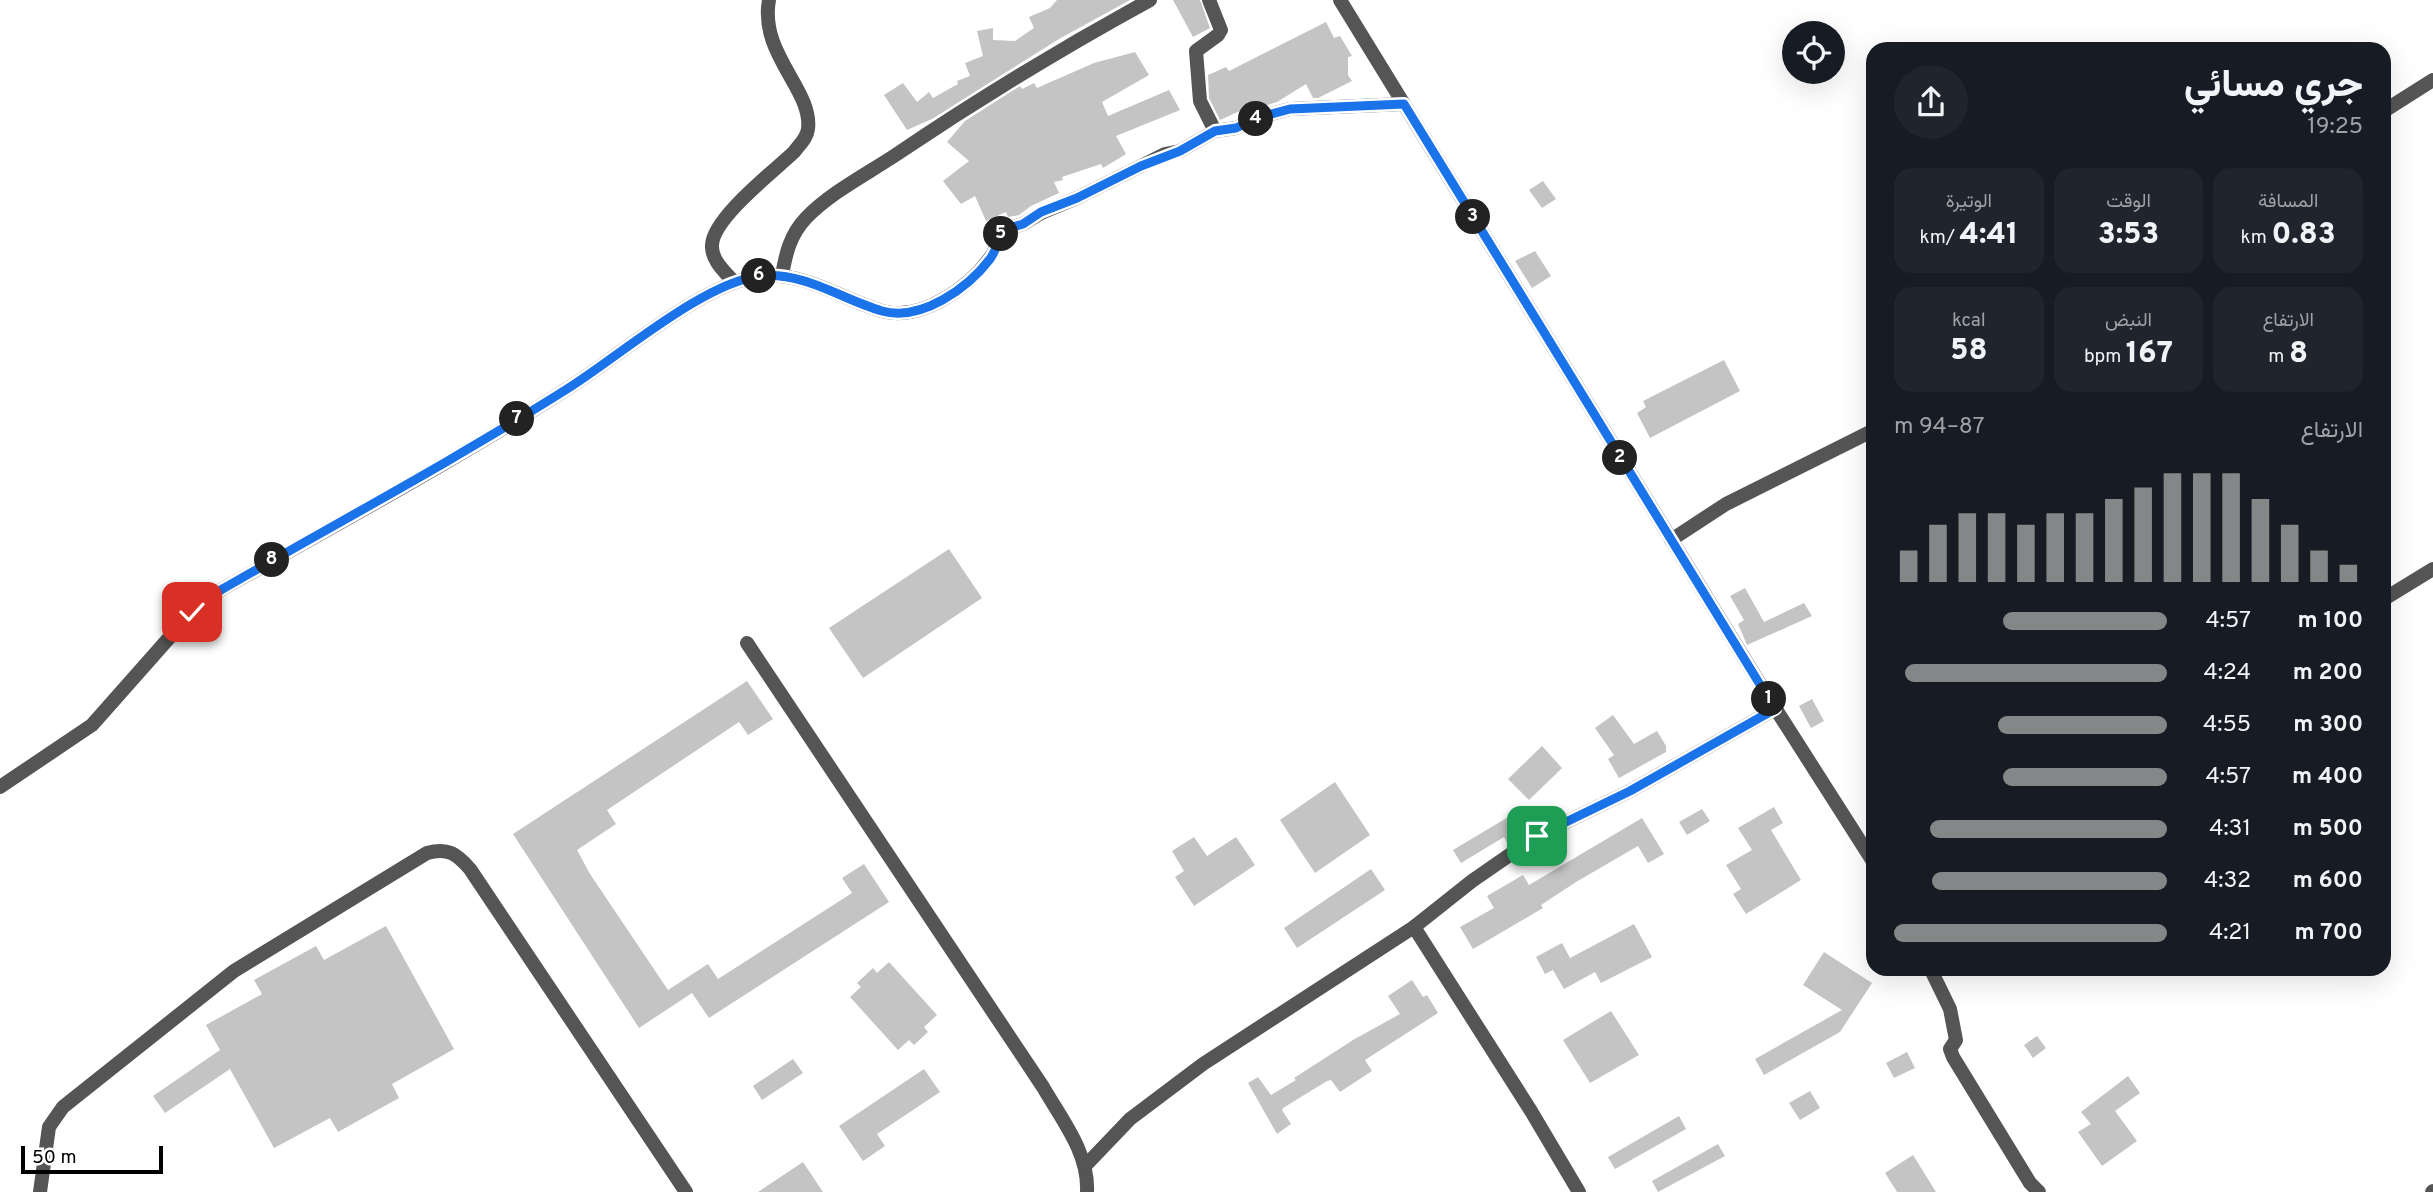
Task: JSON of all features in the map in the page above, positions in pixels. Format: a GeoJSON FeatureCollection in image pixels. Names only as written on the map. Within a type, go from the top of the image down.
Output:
{"type":"FeatureCollection","features":[{"type":"Feature","properties":{"kind":"street"},"geometry":{"type":"LineString","coordinates":[[734,282],[717,264],[711,247],[716,228],[794,152],[806,138],[808,130],[804,107],[770,38],[767,15],[769,0]]}},
{"type":"Feature","properties":{"kind":"street"},"geometry":{"type":"LineString","coordinates":[[782,275],[788,244],[795,232],[808,216],[839,192],[937,127],[1085,36],[1150,0]]}},
{"type":"Feature","properties":{"kind":"street"},"geometry":{"type":"LineString","coordinates":[[1209,0],[1221,30],[1196,51],[1200,101],[1215,131]]}},
{"type":"Feature","properties":{"kind":"street"},"geometry":{"type":"LineString","coordinates":[[1340,0],[1775,709],[1866,851]]}},
{"type":"Feature","properties":{"kind":"street"},"geometry":{"type":"LineString","coordinates":[[2391,107],[2433,80]]}},
{"type":"Feature","properties":{"kind":"street"},"geometry":{"type":"LineString","coordinates":[[0,787],[92,725],[192,612],[219,591],[567,389],[700,299],[734,282],[760,276],[782,275],[827,287],[884,311],[904,311],[940,303],[964,287],[992,257],[1003,230],[1023,224],[1041,212],[1077,198],[1153,160],[1180,151],[1215,131],[1236,128],[1260,117],[1290,109],[1404,104]]}},
{"type":"Feature","properties":{"kind":"street"},"geometry":{"type":"LineString","coordinates":[[1671,540],[1726,504],[1866,434]]}},
{"type":"Feature","properties":{"kind":"street"},"geometry":{"type":"LineString","coordinates":[[2391,595],[2433,569]]}},
{"type":"Feature","properties":{"kind":"street"},"geometry":{"type":"LineString","coordinates":[[747,643],[1043,1087],[1086,1165],[1087,1192]]}},
{"type":"Feature","properties":{"kind":"street"},"geometry":{"type":"LineString","coordinates":[[1086,1165],[1130,1119],[1203,1064],[1414,927],[1472,881],[1537,836],[1630,791],[1775,709]]}},
{"type":"Feature","properties":{"kind":"street"},"geometry":{"type":"LineString","coordinates":[[40,1192],[49,1127],[63,1107],[234,971],[427,853],[444,850],[461,858],[470,869],[686,1192]]}},
{"type":"Feature","properties":{"kind":"street"},"geometry":{"type":"LineString","coordinates":[[1414,927],[1579,1192]]}},
{"type":"Feature","properties":{"kind":"street"},"geometry":{"type":"LineString","coordinates":[[1934,976],[1953,1017],[1956,1040],[1950,1049],[1953,1057],[2039,1192]]}},
{"type":"Feature","properties":{"kind":"building"},"geometry":{"type":"Polygon","coordinates":[[[1057,0],[1130,0],[1059,39],[932,119],[907,130],[884,95],[903,83],[917,102],[929,92],[933,98],[958,84],[957,81],[970,76],[965,63],[983,56],[977,31],[993,28],[993,40],[1015,41],[1034,28],[1029,17],[1050,8],[1057,0]]]}},
{"type":"Feature","properties":{"kind":"building"},"geometry":{"type":"Polygon","coordinates":[[[1173,0],[1200,0],[1210,28],[1193,37],[1173,0]]]}},
{"type":"Feature","properties":{"kind":"building"},"geometry":{"type":"Polygon","coordinates":[[[1326,22],[1334,38],[1340,36],[1352,56],[1348,57],[1348,75],[1352,81],[1318,98],[1313,98],[1306,84],[1277,102],[1255,109],[1253,105],[1220,120],[1209,98],[1208,75],[1226,67],[1229,71],[1326,22]]]}},
{"type":"Feature","properties":{"kind":"building"},"geometry":{"type":"Polygon","coordinates":[[[1135,52],[1149,75],[1102,102],[1108,116],[1169,90],[1180,110],[1116,136],[1126,154],[1103,168],[1101,164],[1062,177],[1063,180],[1054,182],[1059,193],[1031,206],[1019,215],[1008,217],[1006,212],[986,221],[975,196],[961,204],[943,181],[969,161],[947,142],[965,121],[1020,86],[1022,89],[1034,83],[1037,88],[1094,63],[1135,52]]]}},
{"type":"Feature","properties":{"kind":"building"},"geometry":{"type":"Polygon","coordinates":[[[1543,181],[1556,199],[1542,208],[1529,190],[1543,181]]]}},
{"type":"Feature","properties":{"kind":"building"},"geometry":{"type":"Polygon","coordinates":[[[1535,251],[1551,276],[1532,288],[1515,261],[1535,251]]]}},
{"type":"Feature","properties":{"kind":"building"},"geometry":{"type":"Polygon","coordinates":[[[1724,360],[1740,391],[1650,438],[1637,413],[1646,407],[1643,401],[1724,360]]]}},
{"type":"Feature","properties":{"kind":"building"},"geometry":{"type":"Polygon","coordinates":[[[949,549],[982,598],[863,678],[829,628],[949,549]]]}},
{"type":"Feature","properties":{"kind":"building"},"geometry":{"type":"Polygon","coordinates":[[[1745,588],[1764,622],[1804,603],[1812,616],[1747,645],[1738,624],[1744,620],[1730,596],[1745,588]]]}},
{"type":"Feature","properties":{"kind":"building"},"geometry":{"type":"Polygon","coordinates":[[[747,681],[773,719],[748,735],[739,722],[607,810],[616,824],[577,850],[590,874],[668,990],[708,964],[718,979],[852,893],[842,878],[864,864],[889,902],[709,1018],[692,993],[639,1028],[513,834],[747,681]]]}},
{"type":"Feature","properties":{"kind":"building"},"geometry":{"type":"Polygon","coordinates":[[[1812,699],[1824,721],[1811,728],[1799,706],[1812,699]]]}},
{"type":"Feature","properties":{"kind":"building"},"geometry":{"type":"Polygon","coordinates":[[[1613,715],[1634,744],[1657,731],[1666,746],[1666,752],[1619,778],[1608,759],[1614,755],[1595,728],[1613,715]]]}},
{"type":"Feature","properties":{"kind":"building"},"geometry":{"type":"Polygon","coordinates":[[[1542,746],[1562,768],[1529,800],[1508,779],[1542,746]]]}},
{"type":"Feature","properties":{"kind":"building"},"geometry":{"type":"Polygon","coordinates":[[[1335,782],[1370,835],[1315,873],[1280,820],[1335,782]]]}},
{"type":"Feature","properties":{"kind":"building"},"geometry":{"type":"Polygon","coordinates":[[[1774,807],[1783,823],[1771,830],[1801,880],[1746,914],[1733,894],[1741,889],[1726,865],[1752,850],[1738,828],[1774,807]]]}},
{"type":"Feature","properties":{"kind":"building"},"geometry":{"type":"Polygon","coordinates":[[[1702,809],[1710,821],[1687,835],[1679,822],[1702,809]]]}},
{"type":"Feature","properties":{"kind":"building"},"geometry":{"type":"Polygon","coordinates":[[[1515,813],[1526,832],[1508,844],[1504,837],[1461,863],[1453,850],[1515,813]]]}},
{"type":"Feature","properties":{"kind":"building"},"geometry":{"type":"Polygon","coordinates":[[[1642,818],[1664,854],[1648,863],[1638,846],[1576,882],[1541,905],[1543,908],[1473,949],[1460,927],[1494,908],[1487,896],[1523,875],[1529,885],[1642,818]]]}},
{"type":"Feature","properties":{"kind":"building"},"geometry":{"type":"Polygon","coordinates":[[[1194,837],[1207,856],[1236,837],[1255,865],[1194,906],[1175,877],[1184,871],[1172,851],[1194,837]]]}},
{"type":"Feature","properties":{"kind":"building"},"geometry":{"type":"Polygon","coordinates":[[[1371,869],[1385,890],[1297,948],[1284,928],[1371,869]]]}},
{"type":"Feature","properties":{"kind":"building"},"geometry":{"type":"Polygon","coordinates":[[[1634,924],[1652,957],[1601,983],[1595,972],[1564,989],[1553,970],[1545,974],[1536,957],[1562,943],[1570,958],[1634,924]]]}},
{"type":"Feature","properties":{"kind":"building"},"geometry":{"type":"Polygon","coordinates":[[[386,926],[454,1049],[392,1084],[399,1098],[338,1132],[330,1118],[274,1148],[230,1069],[165,1113],[153,1096],[220,1050],[206,1025],[262,994],[254,980],[316,946],[324,960],[386,926]]]}},
{"type":"Feature","properties":{"kind":"building"},"geometry":{"type":"Polygon","coordinates":[[[1824,952],[1872,983],[1840,1032],[1764,1075],[1755,1059],[1842,1010],[1803,985],[1824,952]]]}},
{"type":"Feature","properties":{"kind":"building"},"geometry":{"type":"Polygon","coordinates":[[[889,962],[937,1015],[924,1027],[928,1032],[914,1045],[909,1040],[898,1050],[850,997],[861,987],[857,983],[873,968],[877,973],[889,962]]]}},
{"type":"Feature","properties":{"kind":"building"},"geometry":{"type":"Polygon","coordinates":[[[1412,980],[1423,997],[1427,995],[1438,1013],[1365,1060],[1372,1071],[1340,1092],[1331,1080],[1327,1081],[1283,1108],[1291,1124],[1277,1134],[1248,1083],[1258,1077],[1271,1095],[1296,1080],[1294,1078],[1353,1040],[1400,1014],[1388,996],[1412,980]]]}},
{"type":"Feature","properties":{"kind":"building"},"geometry":{"type":"Polygon","coordinates":[[[1611,1011],[1639,1055],[1590,1083],[1563,1040],[1611,1011]]]}},
{"type":"Feature","properties":{"kind":"building"},"geometry":{"type":"Polygon","coordinates":[[[2037,1036],[2046,1048],[2033,1058],[2024,1045],[2037,1036]]]}},
{"type":"Feature","properties":{"kind":"building"},"geometry":{"type":"Polygon","coordinates":[[[1907,1052],[1915,1068],[1894,1078],[1886,1063],[1907,1052]]]}},
{"type":"Feature","properties":{"kind":"building"},"geometry":{"type":"Polygon","coordinates":[[[793,1059],[803,1073],[762,1100],[753,1086],[793,1059]]]}},
{"type":"Feature","properties":{"kind":"building"},"geometry":{"type":"Polygon","coordinates":[[[924,1069],[940,1092],[877,1134],[885,1146],[863,1161],[839,1126],[924,1069]]]}},
{"type":"Feature","properties":{"kind":"building"},"geometry":{"type":"Polygon","coordinates":[[[2128,1076],[2140,1093],[2115,1111],[2137,1141],[2102,1166],[2078,1132],[2091,1124],[2081,1112],[2128,1076]]]}},
{"type":"Feature","properties":{"kind":"building"},"geometry":{"type":"Polygon","coordinates":[[[1810,1091],[1820,1108],[1800,1120],[1789,1103],[1810,1091]]]}},
{"type":"Feature","properties":{"kind":"building"},"geometry":{"type":"Polygon","coordinates":[[[1679,1116],[1686,1129],[1615,1169],[1608,1157],[1679,1116]]]}},
{"type":"Feature","properties":{"kind":"building"},"geometry":{"type":"Polygon","coordinates":[[[1718,1144],[1725,1156],[1658,1192],[1652,1181],[1718,1144]]]}},
{"type":"Feature","properties":{"kind":"building"},"geometry":{"type":"Polygon","coordinates":[[[1913,1155],[1936,1192],[1897,1192],[1885,1173],[1913,1155]]]}},
{"type":"Feature","properties":{"kind":"building"},"geometry":{"type":"Polygon","coordinates":[[[803,1162],[823,1192],[758,1192],[803,1162]]]}},
{"type":"Feature","properties":{"kind":"route"},"geometry":{"type":"LineString","coordinates":[[192,612],[219,591],[567,389],[700,299],[734,282],[760,276],[782,275],[827,287],[884,311],[922,308],[940,303],[964,287],[992,257],[1003,230],[1023,224],[1041,212],[1077,198],[1165,154],[1180,151],[1215,131],[1236,128],[1260,117],[1290,109],[1404,104],[1775,709],[1630,791],[1537,836]]}}]}
